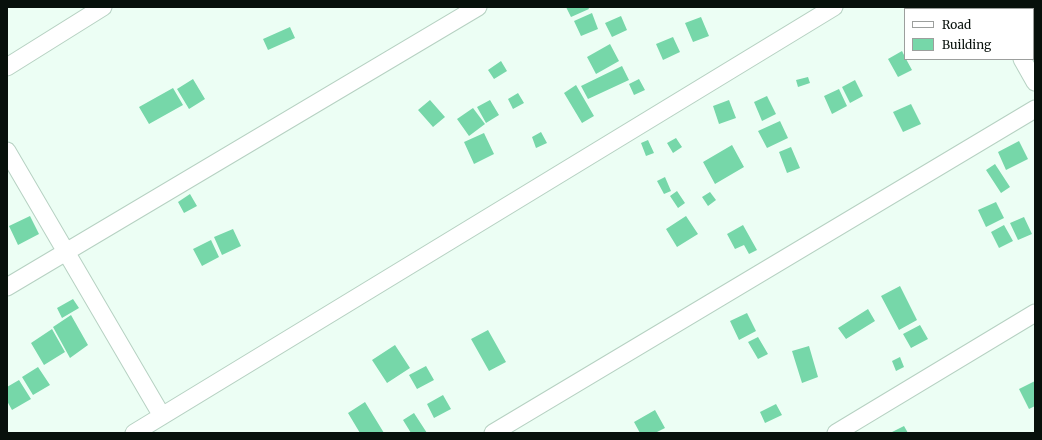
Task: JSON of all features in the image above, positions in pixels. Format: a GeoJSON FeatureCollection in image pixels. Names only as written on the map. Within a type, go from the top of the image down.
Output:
{"type":"FeatureCollection","features":[{"type":"Feature","properties":{"kind":"street"},"geometry":{"type":"LineString","coordinates":[[7,67],[103,7]]}},
{"type":"Feature","properties":{"kind":"street"},"geometry":{"type":"LineString","coordinates":[[7,287],[478,7]]}},
{"type":"Feature","properties":{"kind":"street"},"geometry":{"type":"LineString","coordinates":[[134,433],[834,7]]}},
{"type":"Feature","properties":{"kind":"street"},"geometry":{"type":"LineString","coordinates":[[1023,60],[1035,82]]}},
{"type":"Feature","properties":{"kind":"street"},"geometry":{"type":"LineString","coordinates":[[493,433],[1035,109]]}},
{"type":"Feature","properties":{"kind":"street"},"geometry":{"type":"LineString","coordinates":[[7,151],[162,416]]}},
{"type":"Feature","properties":{"kind":"street"},"geometry":{"type":"LineString","coordinates":[[836,433],[1035,313]]}},
{"type":"Feature","properties":{"kind":"building"},"geometry":{"type":"Polygon","coordinates":[[[566,7],[588,7],[589,9],[571,17],[566,7]]]}},
{"type":"Feature","properties":{"kind":"building"},"geometry":{"type":"Polygon","coordinates":[[[592,13],[598,29],[581,36],[574,21],[592,13]]]}},
{"type":"Feature","properties":{"kind":"building"},"geometry":{"type":"Polygon","coordinates":[[[621,16],[627,30],[612,37],[605,23],[621,16]]]}},
{"type":"Feature","properties":{"kind":"building"},"geometry":{"type":"Polygon","coordinates":[[[701,17],[709,36],[693,42],[685,23],[701,17]]]}},
{"type":"Feature","properties":{"kind":"building"},"geometry":{"type":"Polygon","coordinates":[[[290,27],[295,38],[268,50],[263,39],[290,27]]]}},
{"type":"Feature","properties":{"kind":"building"},"geometry":{"type":"Polygon","coordinates":[[[673,37],[680,52],[663,60],[656,44],[673,37]]]}},
{"type":"Feature","properties":{"kind":"building"},"geometry":{"type":"Polygon","coordinates":[[[610,44],[619,61],[596,74],[587,57],[610,44]]]}},
{"type":"Feature","properties":{"kind":"building"},"geometry":{"type":"Polygon","coordinates":[[[902,51],[904,60],[907,60],[912,70],[898,77],[888,59],[902,51]]]}},
{"type":"Feature","properties":{"kind":"building"},"geometry":{"type":"Polygon","coordinates":[[[501,61],[507,71],[494,79],[488,70],[501,61]]]}},
{"type":"Feature","properties":{"kind":"building"},"geometry":{"type":"Polygon","coordinates":[[[622,66],[629,80],[588,99],[581,86],[622,66]]]}},
{"type":"Feature","properties":{"kind":"building"},"geometry":{"type":"Polygon","coordinates":[[[808,77],[810,83],[798,87],[796,80],[808,77]]]}},
{"type":"Feature","properties":{"kind":"building"},"geometry":{"type":"Polygon","coordinates":[[[193,79],[205,99],[189,109],[177,89],[193,79]]]}},
{"type":"Feature","properties":{"kind":"building"},"geometry":{"type":"Polygon","coordinates":[[[639,79],[645,90],[634,95],[629,84],[639,79]]]}},
{"type":"Feature","properties":{"kind":"building"},"geometry":{"type":"Polygon","coordinates":[[[855,80],[863,96],[850,103],[842,87],[855,80]]]}},
{"type":"Feature","properties":{"kind":"building"},"geometry":{"type":"Polygon","coordinates":[[[576,85],[594,116],[582,123],[564,93],[576,85]]]}},
{"type":"Feature","properties":{"kind":"building"},"geometry":{"type":"Polygon","coordinates":[[[173,88],[183,105],[149,124],[139,107],[173,88]]]}},
{"type":"Feature","properties":{"kind":"building"},"geometry":{"type":"Polygon","coordinates":[[[839,89],[847,106],[832,114],[824,96],[839,89]]]}},
{"type":"Feature","properties":{"kind":"building"},"geometry":{"type":"Polygon","coordinates":[[[518,93],[524,103],[513,109],[508,99],[518,93]]]}},
{"type":"Feature","properties":{"kind":"building"},"geometry":{"type":"Polygon","coordinates":[[[767,96],[776,114],[762,121],[754,102],[767,96]]]}},
{"type":"Feature","properties":{"kind":"building"},"geometry":{"type":"Polygon","coordinates":[[[430,100],[445,117],[433,127],[418,110],[430,100]]]}},
{"type":"Feature","properties":{"kind":"building"},"geometry":{"type":"Polygon","coordinates":[[[490,100],[499,115],[486,123],[477,107],[490,100]]]}},
{"type":"Feature","properties":{"kind":"building"},"geometry":{"type":"Polygon","coordinates":[[[729,100],[736,118],[719,124],[713,106],[729,100]]]}},
{"type":"Feature","properties":{"kind":"building"},"geometry":{"type":"Polygon","coordinates":[[[911,104],[921,124],[903,132],[893,112],[911,104]]]}},
{"type":"Feature","properties":{"kind":"building"},"geometry":{"type":"Polygon","coordinates":[[[473,108],[485,124],[469,136],[457,119],[473,108]]]}},
{"type":"Feature","properties":{"kind":"building"},"geometry":{"type":"Polygon","coordinates":[[[780,121],[788,138],[767,148],[758,131],[780,121]]]}},
{"type":"Feature","properties":{"kind":"building"},"geometry":{"type":"Polygon","coordinates":[[[541,132],[547,143],[536,148],[532,137],[541,132]]]}},
{"type":"Feature","properties":{"kind":"building"},"geometry":{"type":"Polygon","coordinates":[[[484,133],[494,154],[474,164],[464,142],[484,133]]]}},
{"type":"Feature","properties":{"kind":"building"},"geometry":{"type":"Polygon","coordinates":[[[676,138],[682,147],[673,153],[667,143],[676,138]]]}},
{"type":"Feature","properties":{"kind":"building"},"geometry":{"type":"Polygon","coordinates":[[[648,140],[654,153],[646,156],[641,143],[648,140]]]}},
{"type":"Feature","properties":{"kind":"building"},"geometry":{"type":"Polygon","coordinates":[[[1019,141],[1028,159],[1006,170],[998,152],[1019,141]]]}},
{"type":"Feature","properties":{"kind":"building"},"geometry":{"type":"Polygon","coordinates":[[[732,145],[744,167],[715,184],[703,162],[732,145]]]}},
{"type":"Feature","properties":{"kind":"building"},"geometry":{"type":"Polygon","coordinates":[[[791,147],[800,168],[787,173],[779,152],[791,147]]]}},
{"type":"Feature","properties":{"kind":"building"},"geometry":{"type":"Polygon","coordinates":[[[995,164],[1010,187],[1001,193],[986,170],[995,164]]]}},
{"type":"Feature","properties":{"kind":"building"},"geometry":{"type":"Polygon","coordinates":[[[665,177],[671,191],[664,194],[657,181],[665,177]]]}},
{"type":"Feature","properties":{"kind":"building"},"geometry":{"type":"Polygon","coordinates":[[[677,191],[685,203],[678,208],[670,196],[677,191]]]}},
{"type":"Feature","properties":{"kind":"building"},"geometry":{"type":"Polygon","coordinates":[[[710,192],[716,200],[708,206],[702,197],[710,192]]]}},
{"type":"Feature","properties":{"kind":"building"},"geometry":{"type":"Polygon","coordinates":[[[190,194],[197,206],[184,213],[178,202],[190,194]]]}},
{"type":"Feature","properties":{"kind":"building"},"geometry":{"type":"Polygon","coordinates":[[[996,202],[1004,218],[986,227],[978,210],[996,202]]]}},
{"type":"Feature","properties":{"kind":"building"},"geometry":{"type":"Polygon","coordinates":[[[30,216],[39,234],[18,245],[9,226],[30,216]]]}},
{"type":"Feature","properties":{"kind":"building"},"geometry":{"type":"Polygon","coordinates":[[[686,216],[698,234],[677,247],[666,229],[686,216]]]}},
{"type":"Feature","properties":{"kind":"building"},"geometry":{"type":"Polygon","coordinates":[[[1024,217],[1032,234],[1018,240],[1010,223],[1024,217]]]}},
{"type":"Feature","properties":{"kind":"building"},"geometry":{"type":"Polygon","coordinates":[[[743,225],[757,250],[749,254],[744,245],[735,249],[727,234],[743,225]]]}},
{"type":"Feature","properties":{"kind":"building"},"geometry":{"type":"Polygon","coordinates":[[[1004,225],[1013,241],[999,248],[991,232],[1004,225]]]}},
{"type":"Feature","properties":{"kind":"building"},"geometry":{"type":"Polygon","coordinates":[[[233,229],[241,246],[222,255],[214,237],[233,229]]]}},
{"type":"Feature","properties":{"kind":"building"},"geometry":{"type":"Polygon","coordinates":[[[211,240],[219,257],[202,266],[193,249],[211,240]]]}},
{"type":"Feature","properties":{"kind":"building"},"geometry":{"type":"Polygon","coordinates":[[[900,286],[917,320],[899,330],[881,296],[900,286]]]}},
{"type":"Feature","properties":{"kind":"building"},"geometry":{"type":"Polygon","coordinates":[[[73,299],[79,308],[62,318],[57,308],[73,299]]]}},
{"type":"Feature","properties":{"kind":"building"},"geometry":{"type":"Polygon","coordinates":[[[868,309],[875,321],[846,339],[838,328],[868,309]]]}},
{"type":"Feature","properties":{"kind":"building"},"geometry":{"type":"Polygon","coordinates":[[[747,313],[756,331],[739,340],[730,321],[747,313]]]}},
{"type":"Feature","properties":{"kind":"building"},"geometry":{"type":"Polygon","coordinates":[[[71,315],[88,345],[70,358],[53,327],[71,315]]]}},
{"type":"Feature","properties":{"kind":"building"},"geometry":{"type":"Polygon","coordinates":[[[920,325],[928,339],[911,348],[903,334],[920,325]]]}},
{"type":"Feature","properties":{"kind":"building"},"geometry":{"type":"Polygon","coordinates":[[[52,329],[65,352],[44,365],[31,343],[52,329]]]}},
{"type":"Feature","properties":{"kind":"building"},"geometry":{"type":"Polygon","coordinates":[[[488,330],[506,362],[489,371],[471,339],[488,330]]]}},
{"type":"Feature","properties":{"kind":"building"},"geometry":{"type":"Polygon","coordinates":[[[758,337],[768,354],[758,359],[748,342],[758,337]]]}},
{"type":"Feature","properties":{"kind":"building"},"geometry":{"type":"Polygon","coordinates":[[[395,345],[410,368],[387,383],[372,360],[395,345]]]}},
{"type":"Feature","properties":{"kind":"building"},"geometry":{"type":"Polygon","coordinates":[[[809,346],[818,377],[802,383],[792,351],[809,346]]]}},
{"type":"Feature","properties":{"kind":"building"},"geometry":{"type":"Polygon","coordinates":[[[900,357],[904,367],[896,371],[892,361],[900,357]]]}},
{"type":"Feature","properties":{"kind":"building"},"geometry":{"type":"Polygon","coordinates":[[[426,366],[434,380],[417,389],[409,375],[426,366]]]}},
{"type":"Feature","properties":{"kind":"building"},"geometry":{"type":"Polygon","coordinates":[[[38,367],[50,385],[33,395],[22,377],[38,367]]]}},
{"type":"Feature","properties":{"kind":"building"},"geometry":{"type":"Polygon","coordinates":[[[19,380],[31,399],[12,410],[7,401],[7,387],[19,380]]]}},
{"type":"Feature","properties":{"kind":"building"},"geometry":{"type":"Polygon","coordinates":[[[1035,381],[1035,406],[1029,409],[1019,389],[1035,381]]]}},
{"type":"Feature","properties":{"kind":"building"},"geometry":{"type":"Polygon","coordinates":[[[443,395],[451,409],[434,418],[427,404],[443,395]]]}},
{"type":"Feature","properties":{"kind":"building"},"geometry":{"type":"Polygon","coordinates":[[[365,402],[384,433],[360,433],[348,413],[365,402]]]}},
{"type":"Feature","properties":{"kind":"building"},"geometry":{"type":"Polygon","coordinates":[[[776,404],[782,415],[765,423],[760,412],[776,404]]]}},
{"type":"Feature","properties":{"kind":"building"},"geometry":{"type":"Polygon","coordinates":[[[655,410],[665,428],[655,433],[640,433],[634,422],[655,410]]]}},
{"type":"Feature","properties":{"kind":"building"},"geometry":{"type":"Polygon","coordinates":[[[414,413],[427,433],[411,433],[403,420],[414,413]]]}},
{"type":"Feature","properties":{"kind":"building"},"geometry":{"type":"Polygon","coordinates":[[[904,426],[908,433],[890,433],[904,426]]]}}]}
